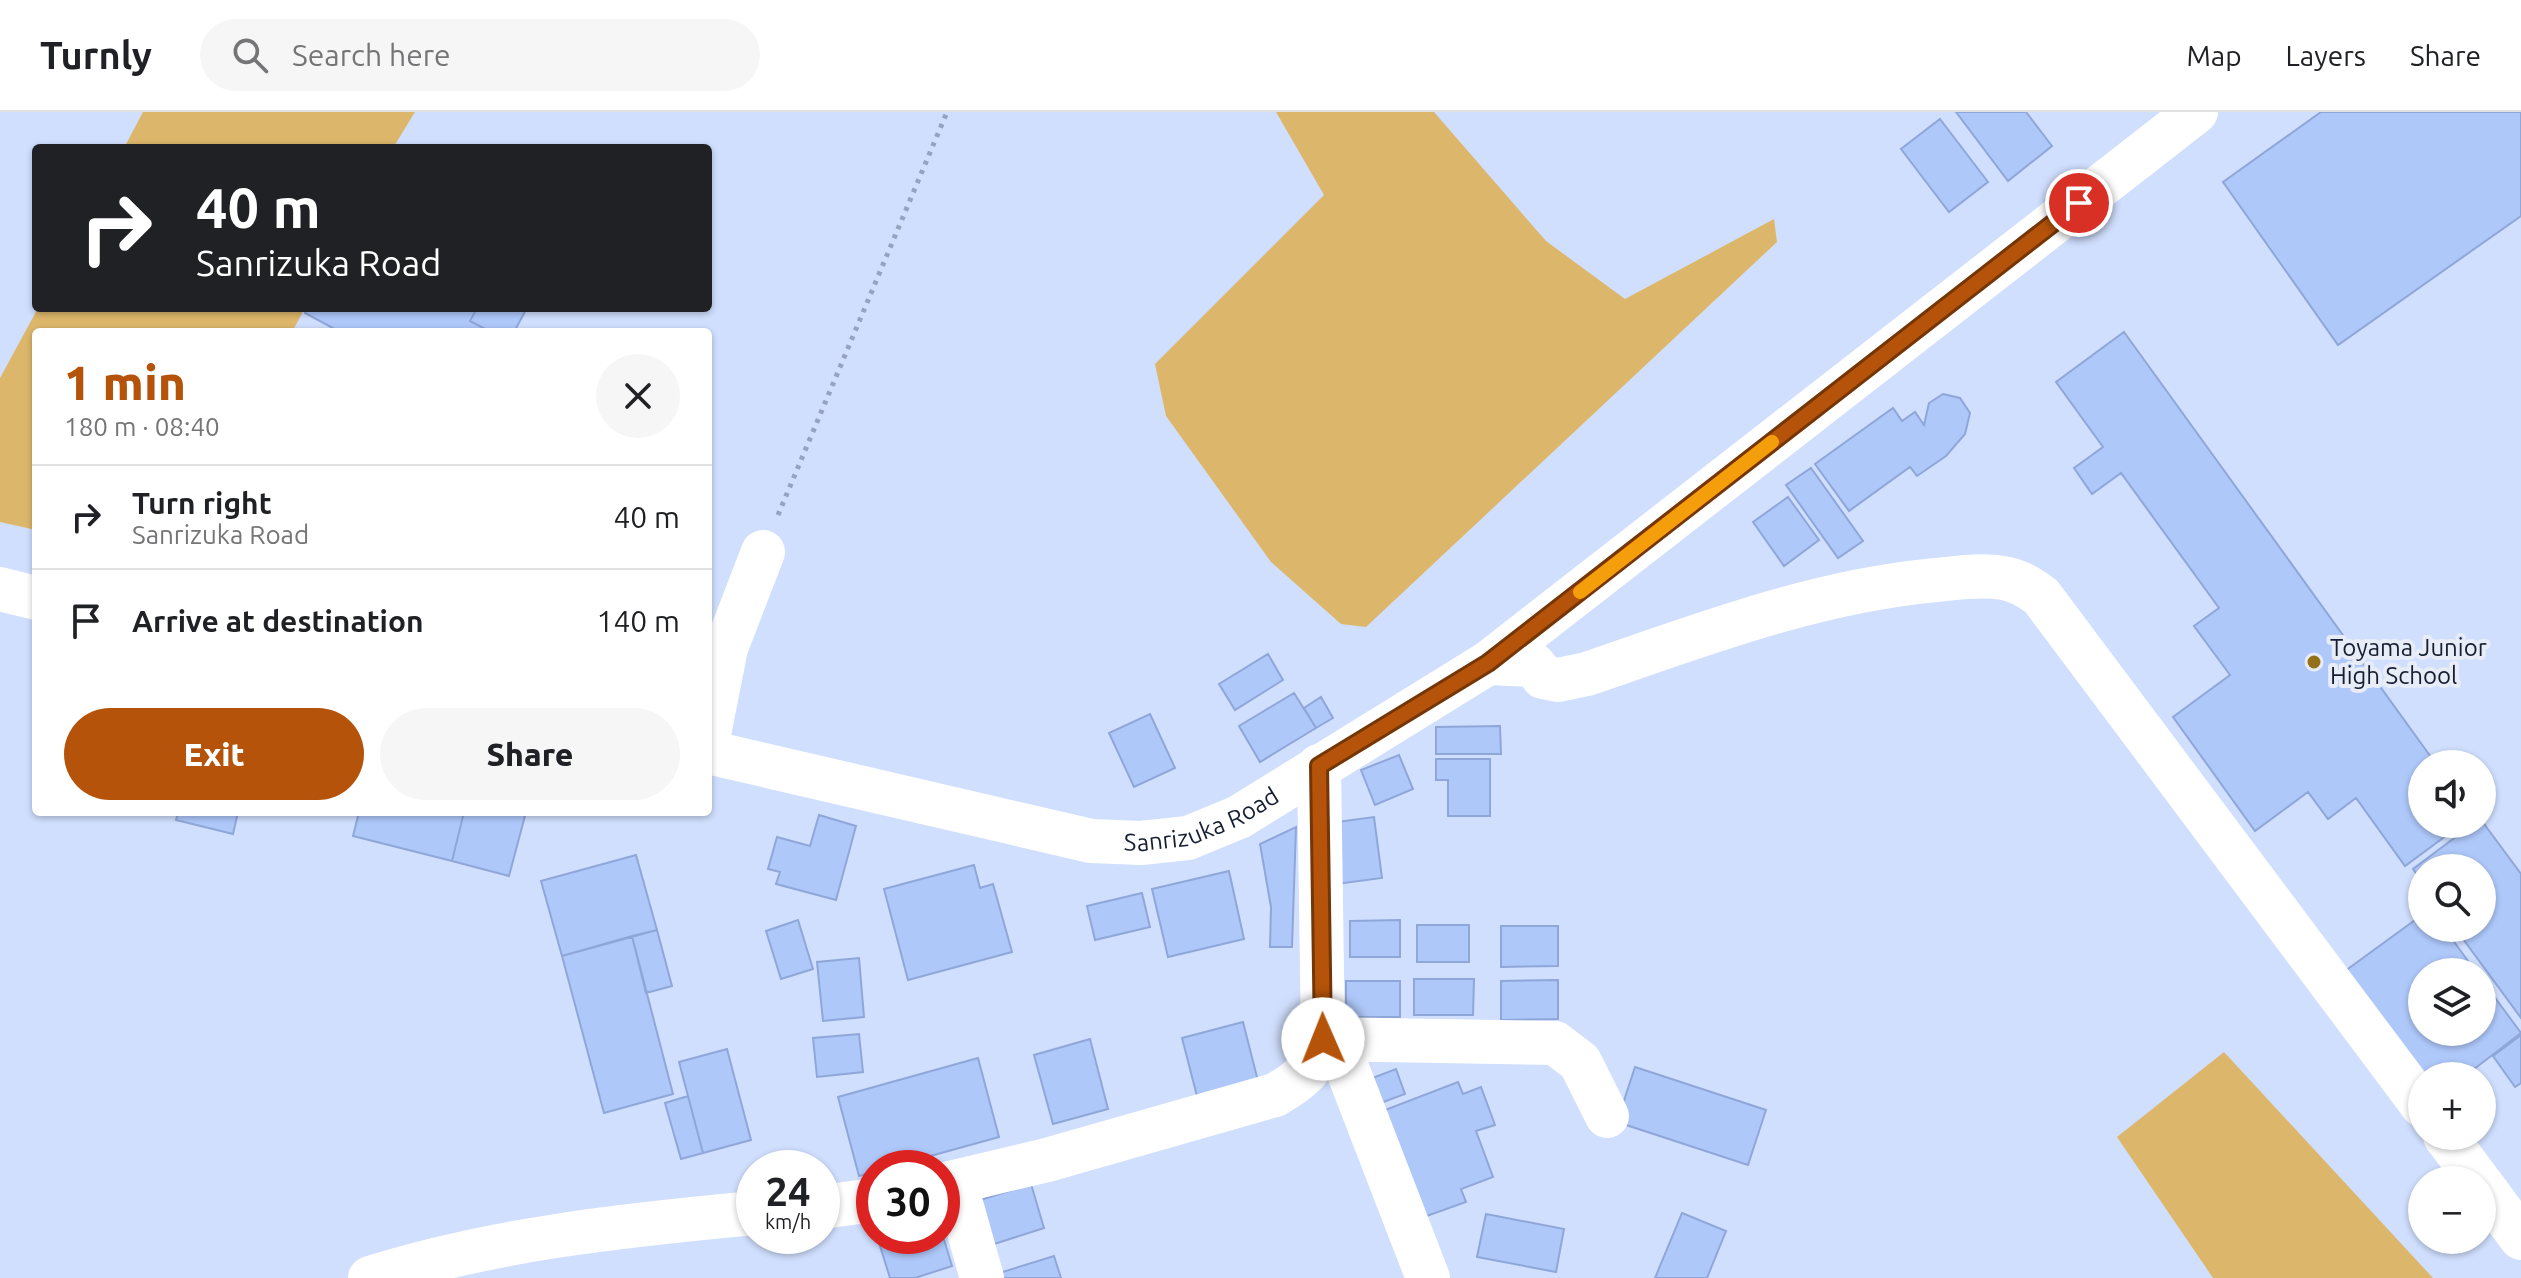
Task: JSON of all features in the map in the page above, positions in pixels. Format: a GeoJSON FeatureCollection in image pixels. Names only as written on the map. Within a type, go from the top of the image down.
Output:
{"type":"FeatureCollection","features":[{"type":"Feature","properties":{"kind":"main road","name":"Sanrizuka Road"},"geometry":{"type":"LineString","coordinates":[[712,753],[1091,841],[1141,843],[1188,838],[1239,817],[1488,663],[2196,112]]}},
{"type":"Feature","properties":{"kind":"main road"},"geometry":{"type":"LineString","coordinates":[[712,719],[726,648],[763,552]]}},
{"type":"Feature","properties":{"kind":"main road"},"geometry":{"type":"LineString","coordinates":[[1488,663],[1534,665],[1543,677],[1558,680],[1587,674],[1794,606],[1849,593],[1958,578],[2003,578],[2024,584],[2041,596],[2408,1086]]}},
{"type":"Feature","properties":{"kind":"main road"},"geometry":{"type":"LineString","coordinates":[[0,589],[32,597]]}},
{"type":"Feature","properties":{"kind":"main road"},"geometry":{"type":"LineString","coordinates":[[960,1180],[1047,1160],[1275,1095],[1307,1073],[1319,1056],[1323,1039],[1319,766]]}},
{"type":"Feature","properties":{"kind":"main road"},"geometry":{"type":"LineString","coordinates":[[1323,1039],[1555,1043],[1580,1062],[1607,1116]]}},
{"type":"Feature","properties":{"kind":"main road"},"geometry":{"type":"LineString","coordinates":[[1323,1039],[1345,1063],[1428,1278]]}},
{"type":"Feature","properties":{"kind":"main road"},"geometry":{"type":"LineString","coordinates":[[2496,1204],[2521,1238]]}},
{"type":"Feature","properties":{"kind":"main road"},"geometry":{"type":"LineString","coordinates":[[370,1278],[417,1263],[606,1227],[736,1215]]}},
{"type":"Feature","properties":{"kind":"main road"},"geometry":{"type":"LineString","coordinates":[[960,1217],[982,1278]]}},
{"type":"Feature","properties":{"kind":"path"},"geometry":{"type":"LineString","coordinates":[[763,552],[947,112]]}},
{"type":"Feature","properties":{"kind":"shaded area"},"geometry":{"type":"Polygon","coordinates":[[[143,112],[415,112],[395,144],[126,144],[143,112]]]}},
{"type":"Feature","properties":{"kind":"shaded area"},"geometry":{"type":"Polygon","coordinates":[[[1276,112],[1434,112],[1546,241],[1625,299],[1774,219],[1777,242],[1366,627],[1341,624],[1271,562],[1166,416],[1155,364],[1324,195],[1276,112]]]}},
{"type":"Feature","properties":{"kind":"shaded area"},"geometry":{"type":"Polygon","coordinates":[[[36,312],[303,312],[294,328],[32,328],[32,529],[0,522],[0,378],[36,312]]]}},
{"type":"Feature","properties":{"kind":"shaded area"},"geometry":{"type":"Polygon","coordinates":[[[2224,1052],[2433,1278],[2213,1278],[2117,1137],[2224,1052]]]}},
{"type":"Feature","properties":{"kind":"building"},"geometry":{"type":"Polygon","coordinates":[[[1956,112],[2026,112],[2052,146],[2008,181],[1956,112]]]}},
{"type":"Feature","properties":{"kind":"building"},"geometry":{"type":"Polygon","coordinates":[[[2321,112],[2521,112],[2521,216],[2338,345],[2223,182],[2321,112]]]}},
{"type":"Feature","properties":{"kind":"building"},"geometry":{"type":"Polygon","coordinates":[[[1940,119],[1988,182],[1949,212],[1901,149],[1940,119]]]}},
{"type":"Feature","properties":{"kind":"building"},"geometry":{"type":"Polygon","coordinates":[[[475,312],[470,321],[483,328],[333,328],[305,313],[475,312]]]}},
{"type":"Feature","properties":{"kind":"building"},"geometry":{"type":"Polygon","coordinates":[[[475,312],[525,312],[516,328],[483,328],[470,321],[475,312]]]}},
{"type":"Feature","properties":{"kind":"building"},"geometry":{"type":"Polygon","coordinates":[[[2124,332],[2426,750],[2408,750],[2408,838],[2443,838],[2421,854],[2408,854],[2405,866],[2356,798],[2328,819],[2308,792],[2255,831],[2173,717],[2230,675],[2194,626],[2219,608],[2121,473],[2092,494],[2074,468],[2103,447],[2056,382],[2124,332]]]}},
{"type":"Feature","properties":{"kind":"building"},"geometry":{"type":"Polygon","coordinates":[[[1943,394],[1960,398],[1970,413],[1965,434],[1946,456],[1917,476],[1910,467],[1849,511],[1815,464],[1893,408],[1902,421],[1915,412],[1924,425],[1929,403],[1943,394]]]}},
{"type":"Feature","properties":{"kind":"building"},"geometry":{"type":"Polygon","coordinates":[[[1811,468],[1863,541],[1838,558],[1786,485],[1811,468]]]}},
{"type":"Feature","properties":{"kind":"building"},"geometry":{"type":"Polygon","coordinates":[[[1788,497],[1819,540],[1784,566],[1753,522],[1788,497]]]}},
{"type":"Feature","properties":{"kind":"building"},"geometry":{"type":"Polygon","coordinates":[[[1268,654],[1283,680],[1235,710],[1219,684],[1268,654]]]}},
{"type":"Feature","properties":{"kind":"building"},"geometry":{"type":"Polygon","coordinates":[[[1294,693],[1316,728],[1260,762],[1239,726],[1294,693]]]}},
{"type":"Feature","properties":{"kind":"building"},"geometry":{"type":"Polygon","coordinates":[[[1321,697],[1333,718],[1316,728],[1304,708],[1321,697]]]}},
{"type":"Feature","properties":{"kind":"building"},"geometry":{"type":"Polygon","coordinates":[[[1150,714],[1175,768],[1134,787],[1109,733],[1150,714]]]}},
{"type":"Feature","properties":{"kind":"building"},"geometry":{"type":"Polygon","coordinates":[[[1500,726],[1501,754],[1436,754],[1436,727],[1500,726]]]}},
{"type":"Feature","properties":{"kind":"building"},"geometry":{"type":"Polygon","coordinates":[[[1399,755],[1413,789],[1375,805],[1361,770],[1399,755]]]}},
{"type":"Feature","properties":{"kind":"building"},"geometry":{"type":"Polygon","coordinates":[[[1436,759],[1490,759],[1490,816],[1448,816],[1448,780],[1436,780],[1436,759]]]}},
{"type":"Feature","properties":{"kind":"building"},"geometry":{"type":"Polygon","coordinates":[[[819,815],[856,826],[836,900],[776,884],[780,872],[768,869],[777,837],[810,846],[819,815]]]}},
{"type":"Feature","properties":{"kind":"building"},"geometry":{"type":"Polygon","coordinates":[[[177,816],[237,816],[233,834],[176,820],[177,816]]]}},
{"type":"Feature","properties":{"kind":"building"},"geometry":{"type":"Polygon","coordinates":[[[358,816],[463,816],[452,861],[353,836],[358,816]]]}},
{"type":"Feature","properties":{"kind":"building"},"geometry":{"type":"Polygon","coordinates":[[[463,816],[525,816],[509,876],[452,861],[463,816]]]}},
{"type":"Feature","properties":{"kind":"building"},"geometry":{"type":"Polygon","coordinates":[[[1374,817],[1382,878],[1337,884],[1329,823],[1374,817]]]}},
{"type":"Feature","properties":{"kind":"building"},"geometry":{"type":"Polygon","coordinates":[[[1296,827],[1292,947],[1270,947],[1271,907],[1260,844],[1296,827]]]}},
{"type":"Feature","properties":{"kind":"building"},"geometry":{"type":"Polygon","coordinates":[[[2454,838],[2495,838],[2521,874],[2521,1018],[2496,984],[2496,958],[2477,958],[2465,942],[2496,942],[2496,854],[2433,854],[2454,838]]]}},
{"type":"Feature","properties":{"kind":"building"},"geometry":{"type":"Polygon","coordinates":[[[636,855],[657,930],[562,956],[541,881],[636,855]]]}},
{"type":"Feature","properties":{"kind":"building"},"geometry":{"type":"Polygon","coordinates":[[[974,865],[980,888],[993,884],[1012,952],[908,980],[884,889],[974,865]]]}},
{"type":"Feature","properties":{"kind":"building"},"geometry":{"type":"Polygon","coordinates":[[[1229,871],[1244,939],[1168,957],[1152,889],[1229,871]]]}},
{"type":"Feature","properties":{"kind":"building"},"geometry":{"type":"Polygon","coordinates":[[[1142,893],[1150,927],[1095,940],[1087,906],[1142,893]]]}},
{"type":"Feature","properties":{"kind":"building"},"geometry":{"type":"Polygon","coordinates":[[[798,920],[813,969],[781,979],[766,931],[798,920]]]}},
{"type":"Feature","properties":{"kind":"building"},"geometry":{"type":"Polygon","coordinates":[[[1400,920],[1400,957],[1350,957],[1350,921],[1400,920]]]}},
{"type":"Feature","properties":{"kind":"building"},"geometry":{"type":"Polygon","coordinates":[[[1417,925],[1469,925],[1469,962],[1417,962],[1417,925]]]}},
{"type":"Feature","properties":{"kind":"building"},"geometry":{"type":"Polygon","coordinates":[[[2408,925],[2408,942],[2454,942],[2466,958],[2408,958],[2408,1046],[2496,1046],[2496,999],[2521,1033],[2483,1062],[2411,1062],[2341,974],[2408,925]]]}},
{"type":"Feature","properties":{"kind":"building"},"geometry":{"type":"Polygon","coordinates":[[[1501,926],[1558,926],[1558,966],[1501,967],[1501,926]]]}},
{"type":"Feature","properties":{"kind":"building"},"geometry":{"type":"Polygon","coordinates":[[[657,930],[672,986],[646,993],[632,936],[657,930]]]}},
{"type":"Feature","properties":{"kind":"building"},"geometry":{"type":"Polygon","coordinates":[[[632,936],[673,1094],[604,1113],[562,956],[632,936]]]}},
{"type":"Feature","properties":{"kind":"building"},"geometry":{"type":"Polygon","coordinates":[[[859,958],[864,1017],[823,1021],[817,962],[859,958]]]}},
{"type":"Feature","properties":{"kind":"building"},"geometry":{"type":"Polygon","coordinates":[[[1414,979],[1474,979],[1473,1015],[1414,1015],[1414,979]]]}},
{"type":"Feature","properties":{"kind":"building"},"geometry":{"type":"Polygon","coordinates":[[[1558,980],[1558,1019],[1501,1020],[1501,981],[1558,980]]]}},
{"type":"Feature","properties":{"kind":"building"},"geometry":{"type":"Polygon","coordinates":[[[1346,981],[1400,981],[1400,1017],[1346,1017],[1346,981]]]}},
{"type":"Feature","properties":{"kind":"building"},"geometry":{"type":"Polygon","coordinates":[[[1243,1022],[1259,1085],[1198,1100],[1182,1038],[1243,1022]]]}},
{"type":"Feature","properties":{"kind":"building"},"geometry":{"type":"Polygon","coordinates":[[[859,1034],[863,1072],[817,1077],[813,1038],[859,1034]]]}},
{"type":"Feature","properties":{"kind":"building"},"geometry":{"type":"Polygon","coordinates":[[[2521,1035],[2521,1083],[2515,1087],[2493,1056],[2521,1035]]]}},
{"type":"Feature","properties":{"kind":"building"},"geometry":{"type":"Polygon","coordinates":[[[1090,1039],[1108,1109],[1053,1124],[1034,1055],[1090,1039]]]}},
{"type":"Feature","properties":{"kind":"building"},"geometry":{"type":"Polygon","coordinates":[[[727,1049],[751,1140],[703,1153],[679,1062],[727,1049]]]}},
{"type":"Feature","properties":{"kind":"building"},"geometry":{"type":"Polygon","coordinates":[[[978,1058],[999,1137],[952,1150],[856,1150],[856,1165],[838,1097],[978,1058]]]}},
{"type":"Feature","properties":{"kind":"building"},"geometry":{"type":"Polygon","coordinates":[[[1635,1067],[1766,1110],[1748,1165],[1617,1122],[1635,1067]]]}},
{"type":"Feature","properties":{"kind":"building"},"geometry":{"type":"Polygon","coordinates":[[[1396,1069],[1405,1094],[1370,1107],[1362,1082],[1396,1069]]]}},
{"type":"Feature","properties":{"kind":"building"},"geometry":{"type":"Polygon","coordinates":[[[1458,1082],[1463,1094],[1481,1087],[1495,1125],[1476,1131],[1493,1177],[1461,1189],[1466,1202],[1424,1217],[1385,1110],[1458,1082]]]}},
{"type":"Feature","properties":{"kind":"building"},"geometry":{"type":"Polygon","coordinates":[[[688,1096],[703,1153],[681,1159],[665,1103],[688,1096]]]}},
{"type":"Feature","properties":{"kind":"building"},"geometry":{"type":"Polygon","coordinates":[[[1031,1184],[1044,1228],[988,1246],[974,1202],[1031,1184]]]}},
{"type":"Feature","properties":{"kind":"building"},"geometry":{"type":"Polygon","coordinates":[[[1682,1213],[1726,1231],[1707,1278],[1655,1278],[1682,1213]]]}},
{"type":"Feature","properties":{"kind":"building"},"geometry":{"type":"Polygon","coordinates":[[[1486,1214],[1564,1229],[1556,1272],[1477,1257],[1486,1214]]]}},
{"type":"Feature","properties":{"kind":"building"},"geometry":{"type":"Polygon","coordinates":[[[882,1254],[948,1254],[952,1266],[915,1278],[890,1278],[882,1254]]]}},
{"type":"Feature","properties":{"kind":"building"},"geometry":{"type":"Polygon","coordinates":[[[1054,1256],[1061,1278],[997,1278],[996,1274],[1054,1256]]]}},
{"type":"Feature","properties":{"kind":"slow traffic"},"geometry":{"type":"LineString","coordinates":[[1580,592],[1772,442]]}},
{"type":"Feature","properties":{"kind":"place","name":"Toyama Junior High School"},"geometry":{"type":"Point","coordinates":[2314,662]}},
{"type":"Feature","properties":{"kind":"route"},"geometry":{"type":"LineString","coordinates":[[1323,1039],[1319,766],[1488,663],[2079,203]]}}]}
